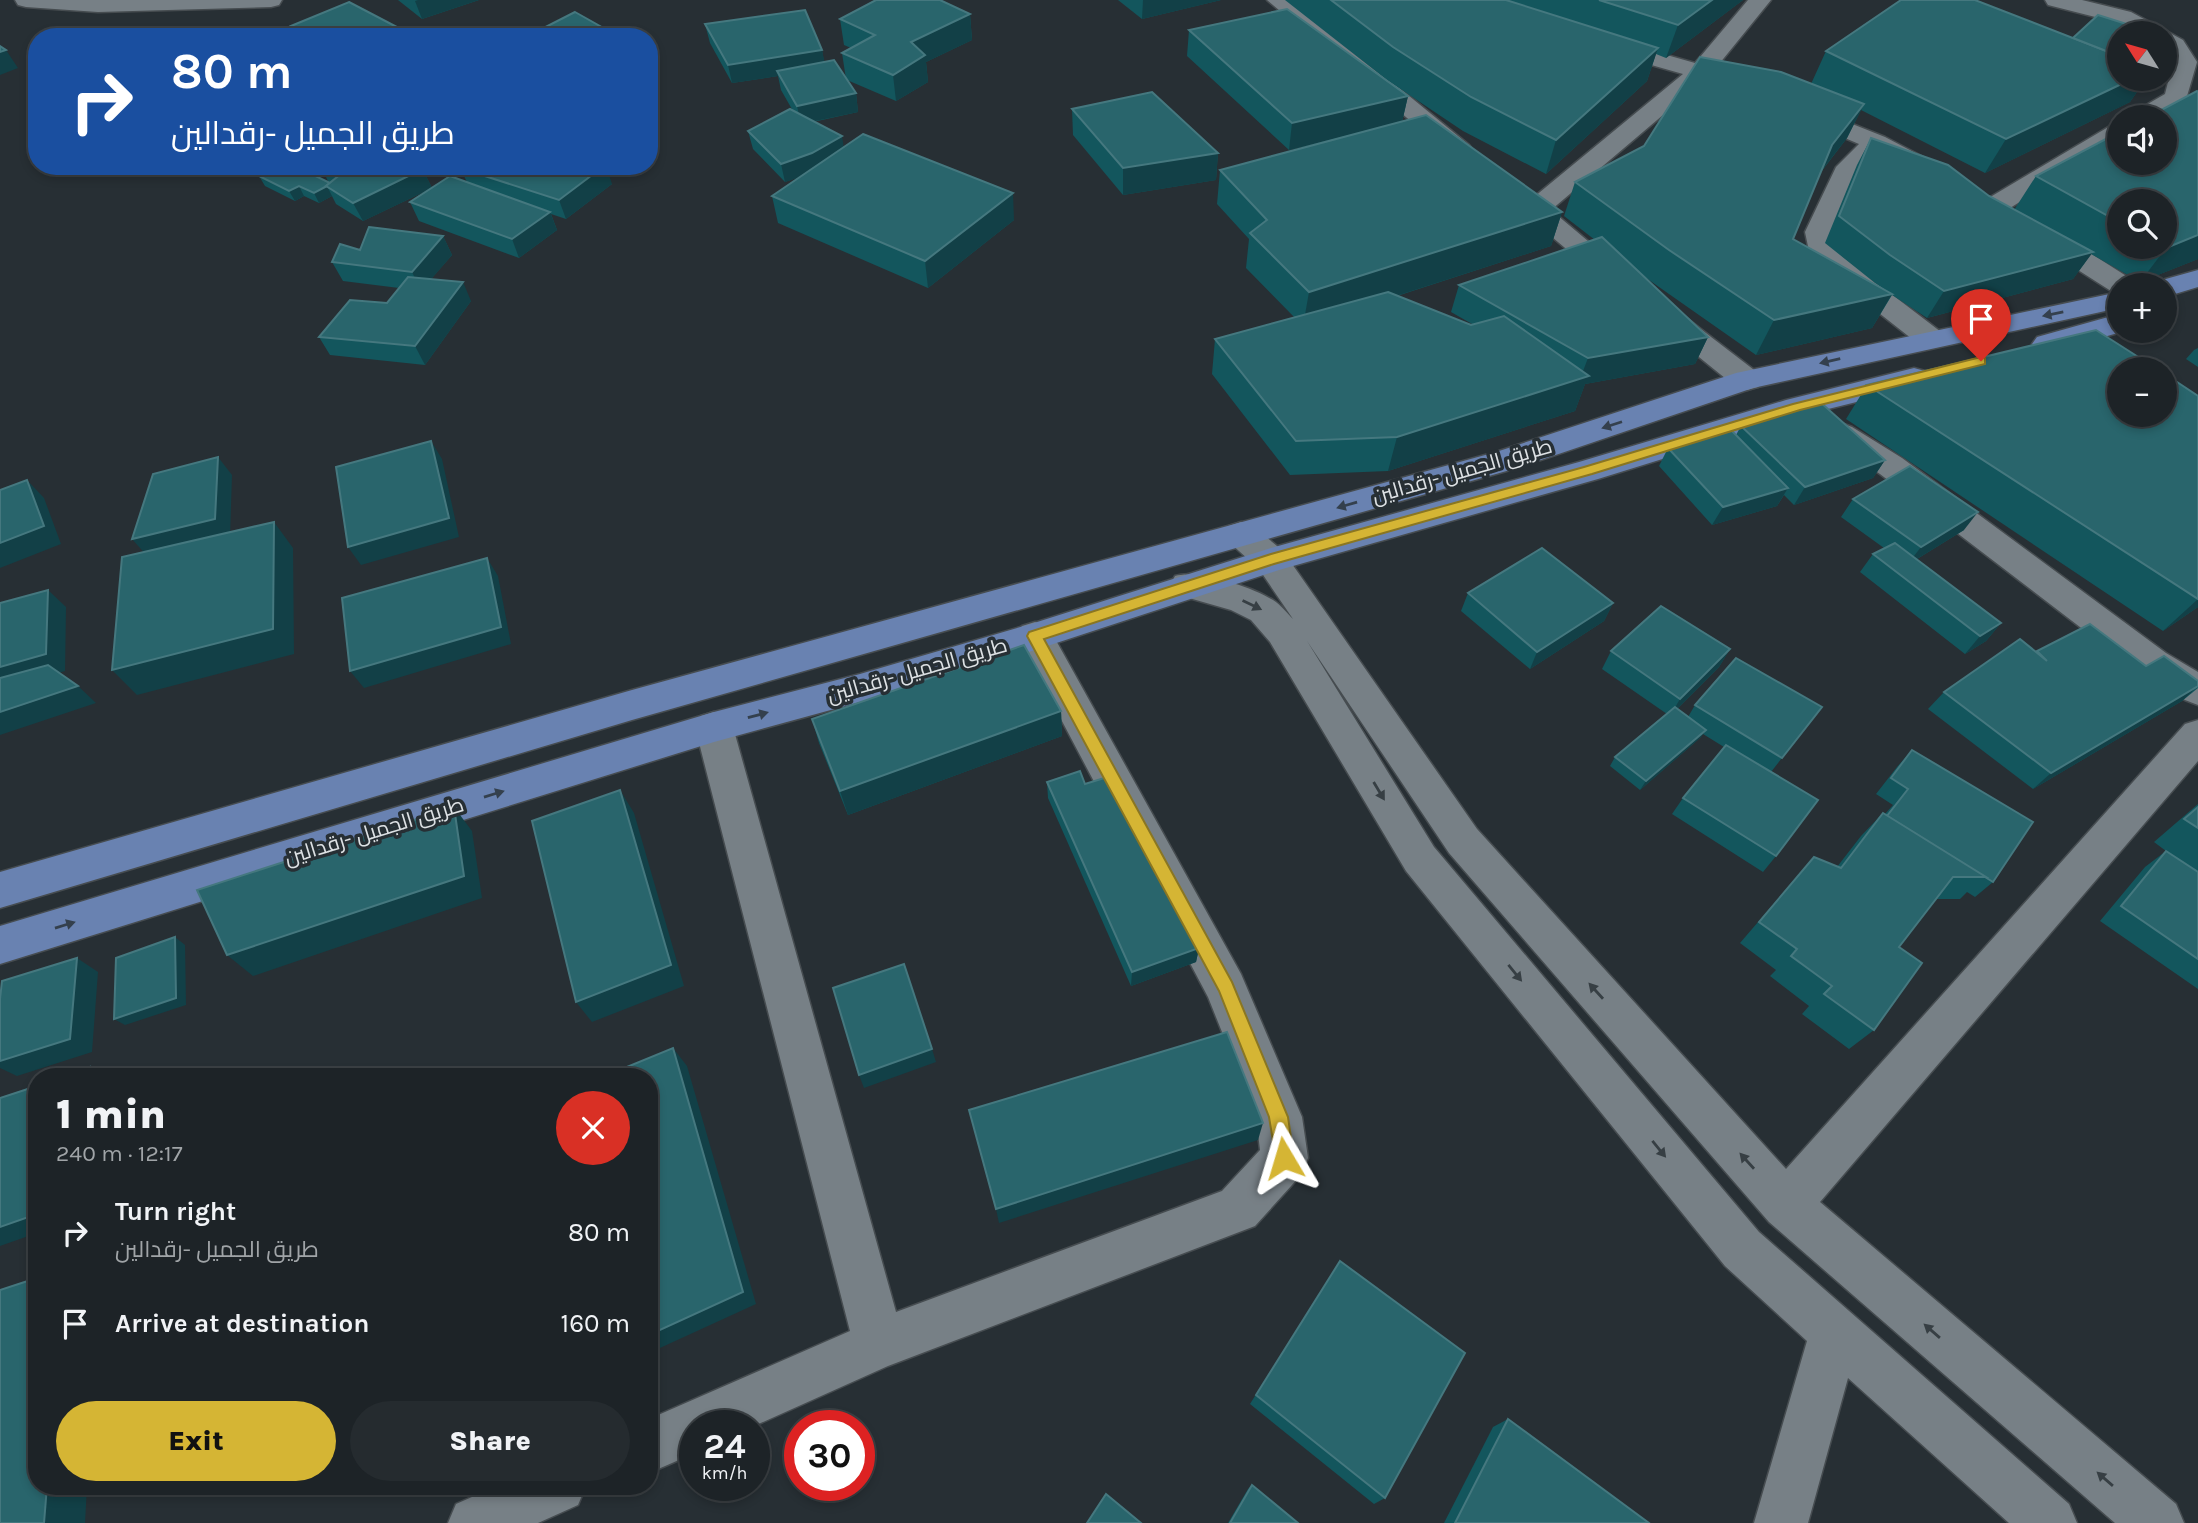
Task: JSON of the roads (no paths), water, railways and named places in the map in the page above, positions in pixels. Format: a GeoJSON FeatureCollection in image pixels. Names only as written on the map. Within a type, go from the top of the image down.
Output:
{"type":"FeatureCollection","features":[{"type":"Feature","properties":{"kind":"main road"},"geometry":{"type":"LineString","coordinates":[[2177,284],[2198,278]]}},
{"type":"Feature","properties":{"kind":"main road"},"geometry":{"type":"LineString","coordinates":[[2177,307],[2198,301]]}},
{"type":"Feature","properties":{"kind":"main road","name":"طريق الجميل -رقدالين"},"geometry":{"type":"LineString","coordinates":[[0,946],[714,727],[860,688],[1035,636],[1187,585],[1256,547],[1747,380],[2107,302]]}},
{"type":"Feature","properties":{"kind":"main road","name":"طريق الجميل -رقدالين"},"geometry":{"type":"LineString","coordinates":[[0,890],[632,705],[1256,547],[1587,471],[1797,407],[2085,335],[2107,338]]}},
{"type":"Feature","properties":{"kind":"street"},"geometry":{"type":"LineString","coordinates":[[26,0],[98,5],[271,0]]}},
{"type":"Feature","properties":{"kind":"street"},"geometry":{"type":"LineString","coordinates":[[1278,0],[1534,211],[1747,380]]}},
{"type":"Feature","properties":{"kind":"street"},"geometry":{"type":"LineString","coordinates":[[1534,211],[1700,72],[1760,0]]}},
{"type":"Feature","properties":{"kind":"street"},"geometry":{"type":"LineString","coordinates":[[2056,0],[2132,21]]}},
{"type":"Feature","properties":{"kind":"street"},"geometry":{"type":"LineString","coordinates":[[1583,38],[1700,72],[1759,94]]}},
{"type":"Feature","properties":{"kind":"street"},"geometry":{"type":"LineString","coordinates":[[2177,48],[2185,62],[2177,91]]}},
{"type":"Feature","properties":{"kind":"street"},"geometry":{"type":"LineString","coordinates":[[2163,105],[2175,98],[2177,91]]}},
{"type":"Feature","properties":{"kind":"street"},"geometry":{"type":"LineString","coordinates":[[1783,103],[1876,142],[1936,173]]}},
{"type":"Feature","properties":{"kind":"street"},"geometry":{"type":"LineString","coordinates":[[1996,205],[2107,138]]}},
{"type":"Feature","properties":{"kind":"street"},"geometry":{"type":"LineString","coordinates":[[1876,142],[1849,167],[1819,232],[1822,251],[1833,263],[1931,339]]}},
{"type":"Feature","properties":{"kind":"street"},"geometry":{"type":"LineString","coordinates":[[1972,192],[2107,276]]}},
{"type":"Feature","properties":{"kind":"street"},"geometry":{"type":"LineString","coordinates":[[1797,407],[1891,466],[2153,663],[2195,685]]}},
{"type":"Feature","properties":{"kind":"street"},"geometry":{"type":"LineString","coordinates":[[1256,547],[1463,841],[1786,1205],[2157,1523]]}},
{"type":"Feature","properties":{"kind":"street"},"geometry":{"type":"LineString","coordinates":[[1187,585],[1242,600],[1263,611],[1283,632],[1420,859],[1742,1249],[2050,1523]]}},
{"type":"Feature","properties":{"kind":"street"},"geometry":{"type":"LineString","coordinates":[[658,1442],[879,1343],[1238,1209],[1284,1158],[1279,1117],[1226,988],[1035,636]]}},
{"type":"Feature","properties":{"kind":"street"},"geometry":{"type":"LineString","coordinates":[[714,727],[879,1343]]}},
{"type":"Feature","properties":{"kind":"street"},"geometry":{"type":"LineString","coordinates":[[1786,1205],[2198,735]]}},
{"type":"Feature","properties":{"kind":"street"},"geometry":{"type":"LineString","coordinates":[[1781,1523],[1835,1332]]}},
{"type":"Feature","properties":{"kind":"street"},"geometry":{"type":"LineString","coordinates":[[475,1523],[539,1495]]}}]}
